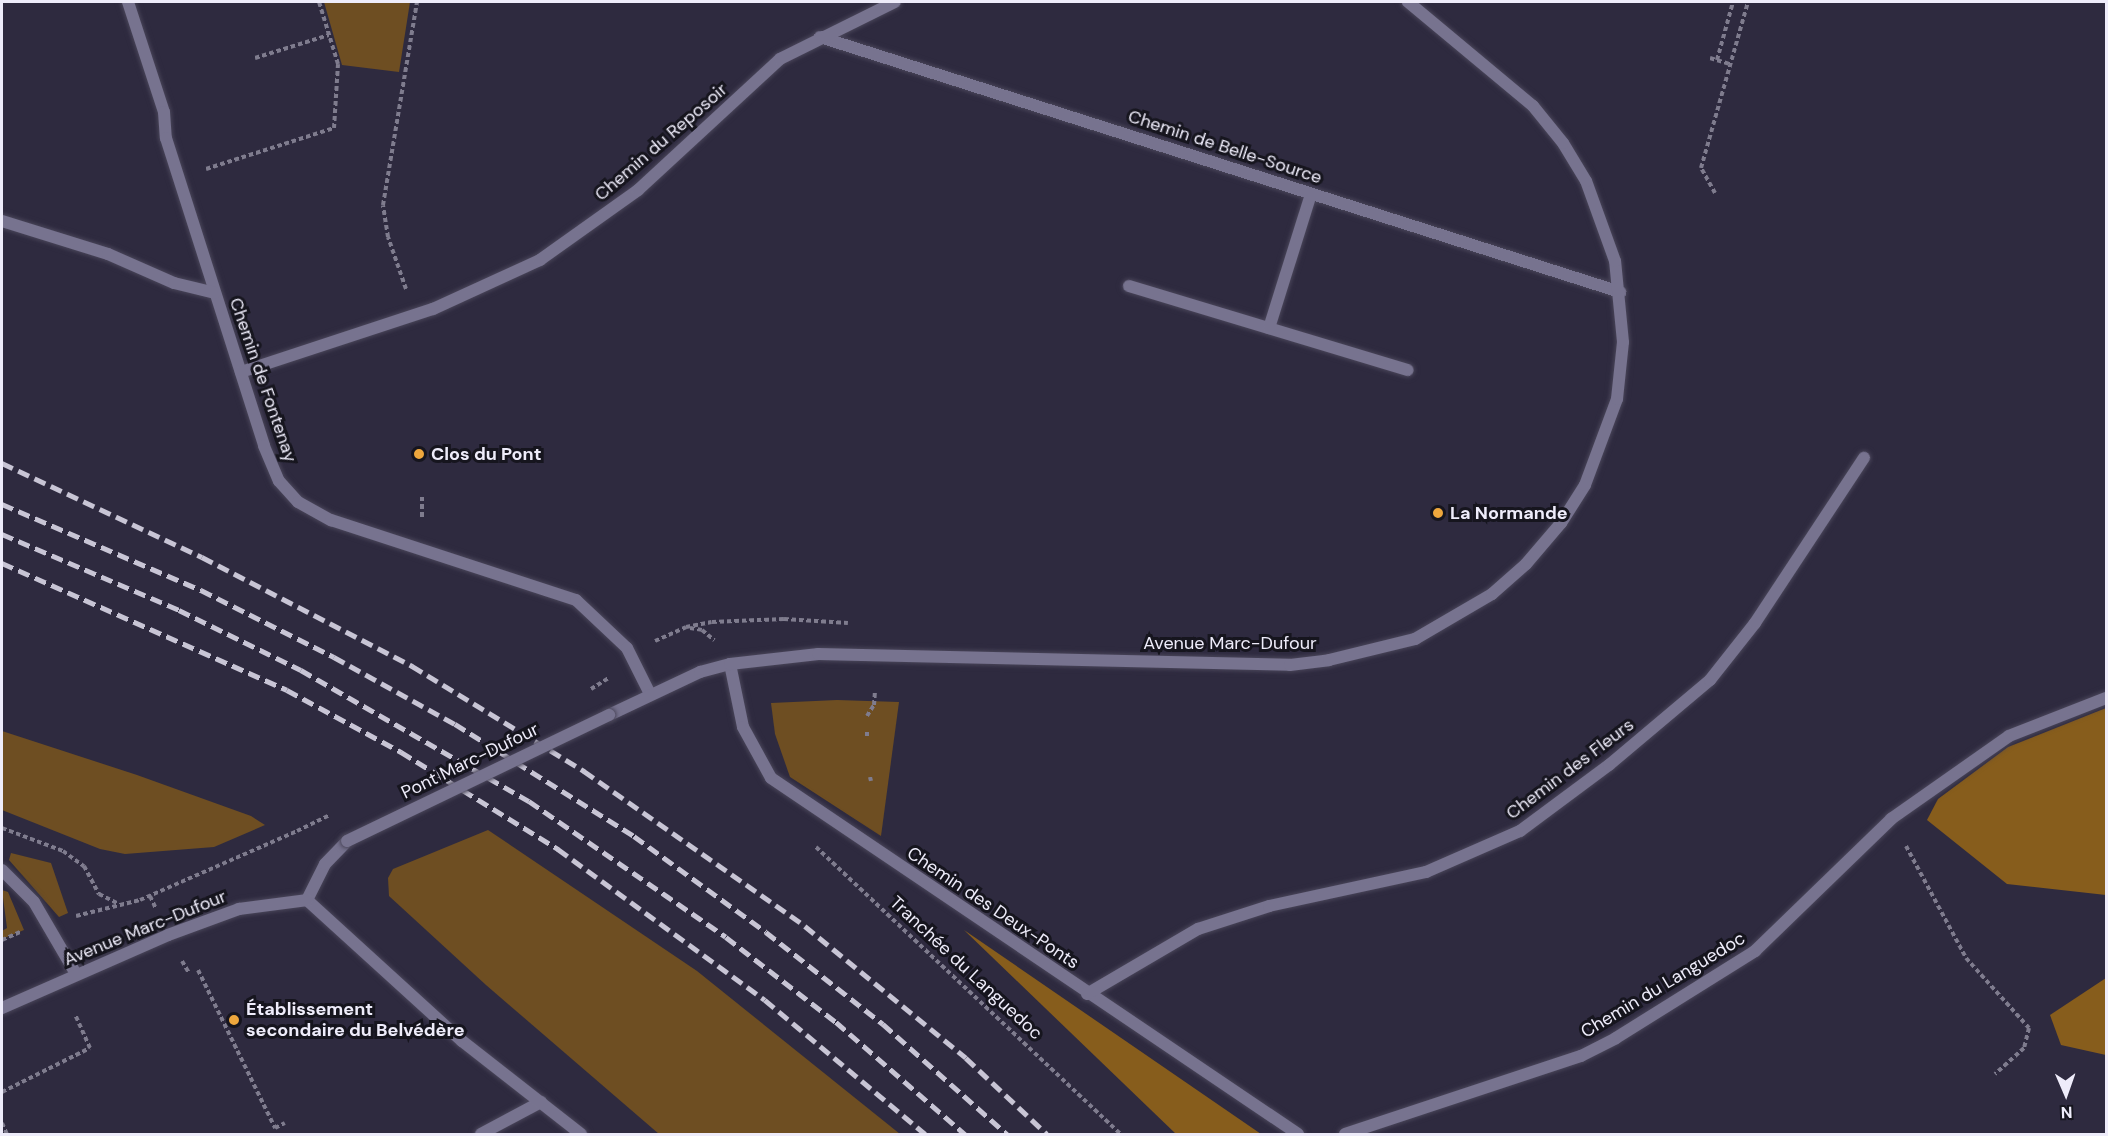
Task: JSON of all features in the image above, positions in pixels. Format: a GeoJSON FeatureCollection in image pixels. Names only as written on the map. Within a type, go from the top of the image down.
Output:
{"type":"FeatureCollection","features":[{"type":"Feature","properties":{"kind":"street","name":"Chemin de Fontenay"},"geometry":{"type":"LineString","coordinates":[[128,2],[215,293],[268,459],[279,481],[298,502],[312,512],[358,530],[576,600],[627,648],[650,694]]}},
{"type":"Feature","properties":{"kind":"street","name":"Chemin du Reposoir"},"geometry":{"type":"LineString","coordinates":[[242,372],[415,316],[549,254],[638,190],[780,59],[820,37],[895,2]]}},
{"type":"Feature","properties":{"kind":"street","name":"Avenue Marc-Dufour"},"geometry":{"type":"LineString","coordinates":[[609,715],[700,672],[730,664],[860,653],[1290,665],[1329,660],[1415,639],[1492,594],[1526,564],[1561,523],[1585,484],[1617,399],[1623,342],[1620,292],[1604,225],[1586,181],[1563,143],[1533,106],[1408,2]]}},
{"type":"Feature","properties":{"kind":"street","name":"Chemin de Belle-Source"},"geometry":{"type":"LineString","coordinates":[[820,37],[1620,292]]}},
{"type":"Feature","properties":{"kind":"street"},"geometry":{"type":"LineString","coordinates":[[1269,328],[1311,194]]}},
{"type":"Feature","properties":{"kind":"street"},"geometry":{"type":"LineString","coordinates":[[2,222],[108,254],[174,283],[215,293]]}},
{"type":"Feature","properties":{"kind":"street"},"geometry":{"type":"LineString","coordinates":[[1129,286],[1408,370]]}},
{"type":"Feature","properties":{"kind":"street","name":"Chemin des Fleurs"},"geometry":{"type":"LineString","coordinates":[[1088,994],[1198,929],[1269,906],[1426,872],[1520,831],[1609,765],[1710,680],[1755,623],[1864,458]]}},
{"type":"Feature","properties":{"kind":"street","name":"Chemin des Deux-Ponts"},"geometry":{"type":"LineString","coordinates":[[730,664],[743,727],[771,778],[1298,1134]]}},
{"type":"Feature","properties":{"kind":"street","name":"Chemin du Languedoc"},"geometry":{"type":"LineString","coordinates":[[1345,1134],[1581,1056],[1616,1038],[1755,951],[1891,819],[2009,736],[2106,698]]}},
{"type":"Feature","properties":{"kind":"street","name":"Pont Marc-Dufour"},"geometry":{"type":"LineString","coordinates":[[307,900],[325,864],[346,841],[609,715]]}},
{"type":"Feature","properties":{"kind":"street"},"geometry":{"type":"LineString","coordinates":[[2,870],[34,902],[76,974]]}},
{"type":"Feature","properties":{"kind":"street"},"geometry":{"type":"LineString","coordinates":[[307,900],[462,1041],[581,1134]]}},
{"type":"Feature","properties":{"kind":"street","name":"Avenue Marc-Dufour"},"geometry":{"type":"LineString","coordinates":[[2,1008],[76,974],[239,909],[307,900]]}},
{"type":"Feature","properties":{"kind":"street"},"geometry":{"type":"LineString","coordinates":[[481,1134],[541,1102]]}},
{"type":"Feature","properties":{"kind":"path"},"geometry":{"type":"LineString","coordinates":[[202,170],[334,128],[338,64],[319,2]]}},
{"type":"Feature","properties":{"kind":"path"},"geometry":{"type":"LineString","coordinates":[[415,316],[388,237],[383,205],[417,2]]}},
{"type":"Feature","properties":{"kind":"path"},"geometry":{"type":"LineString","coordinates":[[1717,60],[1733,2]]}},
{"type":"Feature","properties":{"kind":"path"},"geometry":{"type":"LineString","coordinates":[[1715,193],[1701,168],[1748,2]]}},
{"type":"Feature","properties":{"kind":"path"},"geometry":{"type":"LineString","coordinates":[[255,58],[329,35]]}},
{"type":"Feature","properties":{"kind":"path"},"geometry":{"type":"LineString","coordinates":[[1710,58],[1730,64]]}},
{"type":"Feature","properties":{"kind":"path"},"geometry":{"type":"LineString","coordinates":[[422,497],[422,527]]}},
{"type":"Feature","properties":{"kind":"path"},"geometry":{"type":"LineString","coordinates":[[686,627],[713,636]]}},
{"type":"Feature","properties":{"kind":"path"},"geometry":{"type":"LineString","coordinates":[[867,717],[874,705],[875,690]]}},
{"type":"Feature","properties":{"kind":"path"},"geometry":{"type":"LineString","coordinates":[[1891,819],[1966,958],[2029,1028],[2024,1048],[1995,1074]]}},
{"type":"Feature","properties":{"kind":"path"},"geometry":{"type":"LineString","coordinates":[[2,828],[63,850],[84,866],[99,894],[118,903],[140,900],[183,883],[297,831]]}},
{"type":"Feature","properties":{"kind":"path","name":"Tranchée du Languedoc"},"geometry":{"type":"LineString","coordinates":[[808,839],[1121,1134]]}},
{"type":"Feature","properties":{"kind":"path"},"geometry":{"type":"LineString","coordinates":[[2,940],[19,932]]}},
{"type":"Feature","properties":{"kind":"path"},"geometry":{"type":"LineString","coordinates":[[198,970],[275,1128],[285,1123]]}},
{"type":"Feature","properties":{"kind":"path"},"geometry":{"type":"LineString","coordinates":[[2,1092],[90,1048],[75,1015]]}},
{"type":"Feature","properties":{"kind":"path"},"geometry":{"type":"LineString","coordinates":[[2,1123],[7,1134]]}},
{"type":"Feature","properties":{"kind":"shaded area"},"geometry":{"type":"Polygon","coordinates":[[[324,2],[410,2],[399,72],[342,65],[324,2]]]}},
{"type":"Feature","properties":{"kind":"shaded area"},"geometry":{"type":"Polygon","coordinates":[[[837,700],[899,702],[881,836],[790,777],[775,734],[771,703],[837,700]]]}},
{"type":"Feature","properties":{"kind":"shaded area"},"geometry":{"type":"Polygon","coordinates":[[[2106,708],[2106,895],[2007,884],[1927,820],[1938,799],[2008,747],[2106,708]]]}},
{"type":"Feature","properties":{"kind":"shaded area"},"geometry":{"type":"Polygon","coordinates":[[[2,731],[137,775],[251,816],[265,825],[214,847],[125,854],[100,849],[2,810],[2,731]]]}},
{"type":"Feature","properties":{"kind":"shaded area"},"geometry":{"type":"Polygon","coordinates":[[[488,830],[697,971],[900,1134],[659,1134],[486,985],[389,896],[388,878],[393,869],[488,830]]]}},
{"type":"Feature","properties":{"kind":"shaded area"},"geometry":{"type":"Polygon","coordinates":[[[11,853],[51,863],[68,913],[59,917],[9,860],[11,853]]]}},
{"type":"Feature","properties":{"kind":"shaded area"},"geometry":{"type":"Polygon","coordinates":[[[2,890],[8,892],[24,930],[2,939],[2,931],[7,928],[2,890]]]}},
{"type":"Feature","properties":{"kind":"shaded area"},"geometry":{"type":"Polygon","coordinates":[[[964,930],[1261,1134],[1176,1134],[964,930]]]}},
{"type":"Feature","properties":{"kind":"shaded area"},"geometry":{"type":"Polygon","coordinates":[[[2106,978],[2106,1055],[2061,1045],[2050,1015],[2106,978]]]}},
{"type":"Feature","properties":{"kind":"railway"},"geometry":{"type":"LineString","coordinates":[[2,463],[202,557],[412,666],[584,771],[805,926],[966,1058],[1047,1134]]}},
{"type":"Feature","properties":{"kind":"railway"},"geometry":{"type":"LineString","coordinates":[[2,504],[201,590],[334,657],[455,724],[634,836],[766,932],[883,1024],[1007,1134]]}},
{"type":"Feature","properties":{"kind":"railway"},"geometry":{"type":"LineString","coordinates":[[2,534],[179,610],[301,670],[529,801],[726,937],[836,1022],[965,1134]]}},
{"type":"Feature","properties":{"kind":"railway"},"geometry":{"type":"LineString","coordinates":[[2,563],[287,690],[401,752],[558,849],[765,1000],[925,1134]]}},
{"type":"Feature","properties":{"kind":"place","name":"Clos du Pont"},"geometry":{"type":"Point","coordinates":[419,454]}},
{"type":"Feature","properties":{"kind":"place","name":"La Normande"},"geometry":{"type":"Point","coordinates":[1438,513]}},
{"type":"Feature","properties":{"kind":"place","name":"Établissement secondaire du Belvédère"},"geometry":{"type":"Point","coordinates":[234,1020]}}]}
